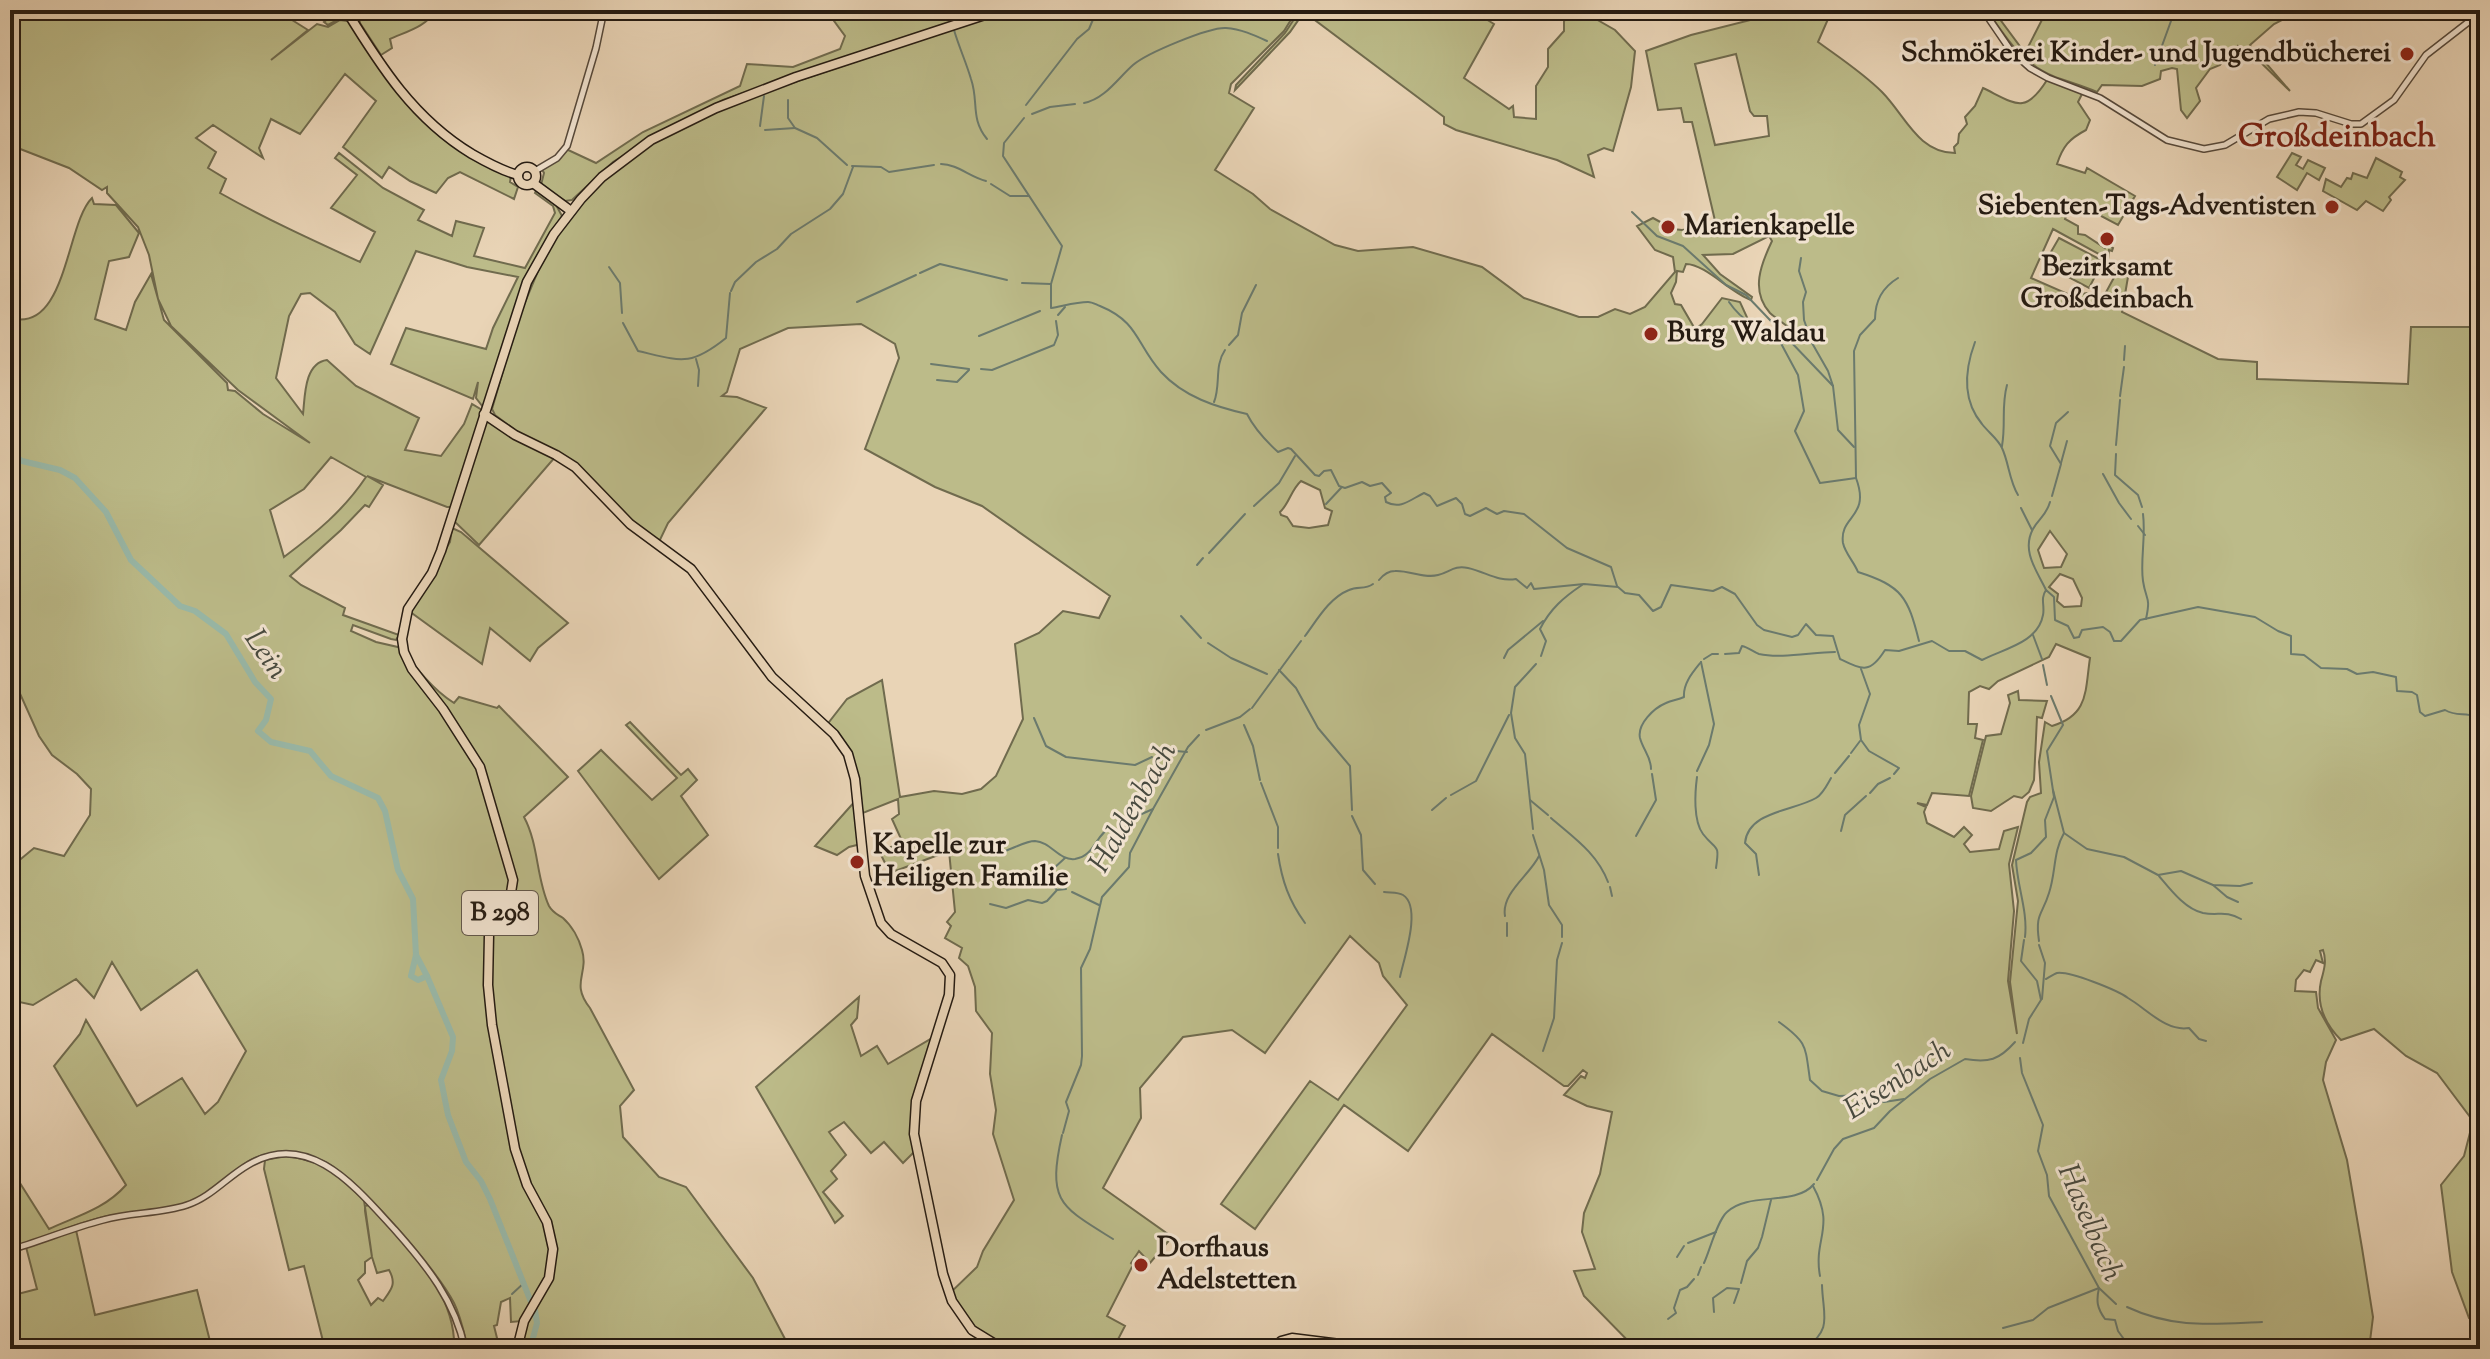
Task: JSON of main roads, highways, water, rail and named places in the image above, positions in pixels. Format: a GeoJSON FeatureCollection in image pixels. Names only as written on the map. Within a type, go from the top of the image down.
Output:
{"type":"FeatureCollection","features":[{"type":"Feature","properties":{"kind":"main road"},"geometry":{"type":"LineString","coordinates":[[346,10],[392,83],[427,121],[474,155],[518,175],[522,184],[533,183],[571,211]]}},
{"type":"Feature","properties":{"kind":"main road","name":"B 298"},"geometry":{"type":"LineString","coordinates":[[517,1349],[521,1328],[552,1269],[552,1240],[547,1222],[527,1185],[515,1149],[495,1046],[488,985],[490,931],[510,899],[513,880],[480,767],[443,709],[412,669],[404,652],[402,639],[408,609],[432,573],[441,551],[527,282],[544,249],[571,211],[602,177],[638,148],[677,125],[729,102],[1000,10]]}},
{"type":"Feature","properties":{"kind":"main road"},"geometry":{"type":"LineString","coordinates":[[518,175],[521,168],[526,166],[535,171],[537,176],[533,183]]}},
{"type":"Feature","properties":{"kind":"main road"},"geometry":{"type":"LineString","coordinates":[[484,414],[581,472],[624,518],[691,569],[772,677],[834,734],[848,754],[855,779],[865,876],[878,917],[891,934],[947,968],[951,981],[915,1107],[917,1150],[943,1274],[952,1301],[972,1330],[1003,1349]]}},
{"type":"Feature","properties":{"kind":"main road"},"geometry":{"type":"LineString","coordinates":[[1274,1349],[1281,1341],[1292,1338],[1380,1349]]}},
{"type":"Feature","properties":{"kind":"waterway"},"geometry":{"type":"LineString","coordinates":[[948,10],[953,24]]}},
{"type":"Feature","properties":{"kind":"waterway"},"geometry":{"type":"LineString","coordinates":[[1026,105],[1077,39],[1089,29],[1097,10]]}},
{"type":"Feature","properties":{"kind":"waterway"},"geometry":{"type":"LineString","coordinates":[[2155,65],[2175,10]]}},
{"type":"Feature","properties":{"kind":"waterway"},"geometry":{"type":"LineString","coordinates":[[1084,103],[1105,93],[1140,60],[1193,36],[1226,28],[1267,41]]}},
{"type":"Feature","properties":{"kind":"waterway"},"geometry":{"type":"LineString","coordinates":[[954,30],[973,87],[978,124],[987,139]]}},
{"type":"Feature","properties":{"kind":"waterway"},"geometry":{"type":"LineString","coordinates":[[760,126],[764,96]]}},
{"type":"Feature","properties":{"kind":"waterway"},"geometry":{"type":"LineString","coordinates":[[788,100],[788,118],[795,128],[817,138],[847,165]]}},
{"type":"Feature","properties":{"kind":"waterway"},"geometry":{"type":"LineString","coordinates":[[1032,114],[1050,107],[1075,104]]}},
{"type":"Feature","properties":{"kind":"waterway"},"geometry":{"type":"LineString","coordinates":[[1024,118],[1004,143],[1003,156],[1062,246],[1051,284],[1051,308],[1089,302],[1113,312],[1130,327],[1170,381],[1201,400],[1247,414],[1261,435],[1278,452],[1291,449],[1315,475],[1331,470],[1339,486],[1345,488],[1362,482],[1370,486],[1382,483],[1391,493],[1385,497],[1386,502],[1396,505],[1424,493],[1437,506],[1456,498],[1465,514],[1470,516],[1486,508],[1497,514],[1504,511],[1524,514],[1567,548],[1611,567],[1617,586]]}},
{"type":"Feature","properties":{"kind":"waterway"},"geometry":{"type":"LineString","coordinates":[[765,130],[795,128]]}},
{"type":"Feature","properties":{"kind":"waterway"},"geometry":{"type":"LineString","coordinates":[[941,164],[986,181]]}},
{"type":"Feature","properties":{"kind":"waterway"},"geometry":{"type":"LineString","coordinates":[[852,166],[881,167],[889,172],[934,165]]}},
{"type":"Feature","properties":{"kind":"waterway"},"geometry":{"type":"LineString","coordinates":[[731,291],[735,282],[756,262],[830,209],[843,194],[853,167]]}},
{"type":"Feature","properties":{"kind":"waterway"},"geometry":{"type":"LineString","coordinates":[[991,184],[1010,196],[1029,196]]}},
{"type":"Feature","properties":{"kind":"waterway"},"geometry":{"type":"LineString","coordinates":[[1632,212],[1657,236],[1683,246],[1726,285],[1746,295],[1833,386]]}},
{"type":"Feature","properties":{"kind":"waterway"},"geometry":{"type":"LineString","coordinates":[[1801,258],[1799,271],[1806,292],[1804,320],[1833,386],[1838,430],[1854,447]]}},
{"type":"Feature","properties":{"kind":"waterway"},"geometry":{"type":"LineString","coordinates":[[920,273],[940,264],[1007,280]]}},
{"type":"Feature","properties":{"kind":"waterway"},"geometry":{"type":"LineString","coordinates":[[609,267],[620,283],[622,313]]}},
{"type":"Feature","properties":{"kind":"waterway"},"geometry":{"type":"LineString","coordinates":[[857,302],[916,275]]}},
{"type":"Feature","properties":{"kind":"waterway"},"geometry":{"type":"LineString","coordinates":[[1898,278],[1881,295],[1875,319],[1860,335],[1854,351],[1856,478],[1860,501],[1845,527],[1843,543],[1858,572],[1885,582],[1901,595],[1919,641]]}},
{"type":"Feature","properties":{"kind":"waterway"},"geometry":{"type":"LineString","coordinates":[[1022,283],[1051,284]]}},
{"type":"Feature","properties":{"kind":"waterway"},"geometry":{"type":"LineString","coordinates":[[1229,345],[1238,335],[1242,313],[1256,285]]}},
{"type":"Feature","properties":{"kind":"waterway"},"geometry":{"type":"LineString","coordinates":[[623,323],[638,351],[675,359],[694,357],[726,338],[730,293]]}},
{"type":"Feature","properties":{"kind":"waterway"},"geometry":{"type":"LineString","coordinates":[[1729,302],[1747,321],[1786,339]]}},
{"type":"Feature","properties":{"kind":"waterway"},"geometry":{"type":"LineString","coordinates":[[1058,315],[1065,307]]}},
{"type":"Feature","properties":{"kind":"waterway"},"geometry":{"type":"LineString","coordinates":[[979,336],[1040,311]]}},
{"type":"Feature","properties":{"kind":"waterway"},"geometry":{"type":"LineString","coordinates":[[981,369],[992,370],[1054,345],[1058,335],[1056,321]]}},
{"type":"Feature","properties":{"kind":"waterway"},"geometry":{"type":"LineString","coordinates":[[1777,336],[1798,375],[1804,411],[1795,431],[1820,483],[1856,478]]}},
{"type":"Feature","properties":{"kind":"waterway"},"geometry":{"type":"LineString","coordinates":[[1975,342],[1969,363],[1968,395],[1976,415],[2002,448],[2018,495]]}},
{"type":"Feature","properties":{"kind":"waterway"},"geometry":{"type":"LineString","coordinates":[[2124,360],[2125,346]]}},
{"type":"Feature","properties":{"kind":"waterway"},"geometry":{"type":"LineString","coordinates":[[1214,402],[1220,362],[1225,350]]}},
{"type":"Feature","properties":{"kind":"waterway"},"geometry":{"type":"LineString","coordinates":[[696,359],[698,386]]}},
{"type":"Feature","properties":{"kind":"waterway"},"geometry":{"type":"LineString","coordinates":[[931,364],[969,369]]}},
{"type":"Feature","properties":{"kind":"waterway"},"geometry":{"type":"LineString","coordinates":[[2120,396],[2124,367]]}},
{"type":"Feature","properties":{"kind":"waterway"},"geometry":{"type":"LineString","coordinates":[[937,380],[957,382],[969,370]]}},
{"type":"Feature","properties":{"kind":"waterway"},"geometry":{"type":"LineString","coordinates":[[2002,446],[2007,385]]}},
{"type":"Feature","properties":{"kind":"waterway"},"geometry":{"type":"LineString","coordinates":[[2116,445],[2120,400]]}},
{"type":"Feature","properties":{"kind":"waterway"},"geometry":{"type":"LineString","coordinates":[[2052,496],[2061,464],[2050,446],[2056,423],[2068,412]]}},
{"type":"Feature","properties":{"kind":"waterway"},"geometry":{"type":"LineString","coordinates":[[2061,463],[2067,441]]}},
{"type":"Feature","properties":{"kind":"waterway","name":"Lein"},"geometry":{"type":"LineString","coordinates":[[10,453],[22,461],[60,470],[75,478],[106,512],[131,560],[180,606],[195,611],[226,634],[255,682],[271,699],[266,720],[258,731],[271,742],[310,751],[331,776],[378,798],[385,811],[398,870],[413,899],[416,955],[411,976],[418,980],[427,976],[453,1037],[452,1051],[441,1080],[448,1115],[466,1162],[490,1199],[531,1302]]}},
{"type":"Feature","properties":{"kind":"waterway"},"geometry":{"type":"LineString","coordinates":[[2116,454],[2115,475],[2138,495],[2142,507]]}},
{"type":"Feature","properties":{"kind":"waterway"},"geometry":{"type":"LineString","coordinates":[[1254,506],[1279,483],[1295,456]]}},
{"type":"Feature","properties":{"kind":"waterway"},"geometry":{"type":"LineString","coordinates":[[2103,474],[2131,519]]}},
{"type":"Feature","properties":{"kind":"waterway"},"geometry":{"type":"LineString","coordinates":[[1326,504],[1341,488]]}},
{"type":"Feature","properties":{"kind":"waterway"},"geometry":{"type":"LineString","coordinates":[[2046,590],[2032,561],[2029,545],[2033,529],[2050,502]]}},
{"type":"Feature","properties":{"kind":"waterway"},"geometry":{"type":"LineString","coordinates":[[2021,508],[2032,530]]}},
{"type":"Feature","properties":{"kind":"waterway"},"geometry":{"type":"LineString","coordinates":[[1209,553],[1245,514]]}},
{"type":"Feature","properties":{"kind":"waterway"},"geometry":{"type":"LineString","coordinates":[[2143,514],[2142,573],[2148,602],[2146,619]]}},
{"type":"Feature","properties":{"kind":"waterway"},"geometry":{"type":"LineString","coordinates":[[2138,526],[2145,535]]}},
{"type":"Feature","properties":{"kind":"waterway"},"geometry":{"type":"LineString","coordinates":[[1197,565],[1203,558]]}},
{"type":"Feature","properties":{"kind":"waterway"},"geometry":{"type":"LineString","coordinates":[[1379,580],[1392,571],[1433,576],[1463,567],[1498,578],[1516,579],[1527,588],[1531,583],[1534,589],[1584,584],[1618,587],[1625,593],[1639,595],[1653,611],[1661,607],[1671,585],[1713,591],[1722,587],[1735,594],[1764,630],[1792,637],[1798,635],[1806,624],[1816,635],[1833,636],[1840,659],[1866,668],[1875,663],[1885,650],[1899,651],[1932,641],[1949,651],[1965,651],[1982,660],[2027,639],[2034,632],[2040,625],[2046,590],[2054,597],[2055,620],[2068,626],[2074,638],[2079,637],[2082,630],[2103,627],[2110,632],[2114,641],[2121,641],[2140,620],[2198,607],[2255,617],[2291,636],[2291,654],[2304,655],[2321,668],[2396,677],[2397,691],[2417,695],[2420,712],[2425,716],[2445,710],[2476,717],[2480,714]]}},
{"type":"Feature","properties":{"kind":"waterway","name":"Haldenbach"},"geometry":{"type":"LineString","coordinates":[[1305,636],[1335,598],[1349,590],[1373,584]]}},
{"type":"Feature","properties":{"kind":"waterway"},"geometry":{"type":"LineString","coordinates":[[1541,656],[1546,641],[1540,629],[1548,615],[1582,585]]}},
{"type":"Feature","properties":{"kind":"waterway"},"geometry":{"type":"LineString","coordinates":[[1181,616],[1201,638]]}},
{"type":"Feature","properties":{"kind":"waterway"},"geometry":{"type":"LineString","coordinates":[[1504,658],[1508,650],[1543,621]]}},
{"type":"Feature","properties":{"kind":"waterway","name":"Haselbach"},"geometry":{"type":"LineString","coordinates":[[2033,635],[2042,659]]}},
{"type":"Feature","properties":{"kind":"waterway","name":"Haldenbach"},"geometry":{"type":"LineString","coordinates":[[1252,708],[1301,641]]}},
{"type":"Feature","properties":{"kind":"waterway"},"geometry":{"type":"LineString","coordinates":[[1208,643],[1231,658],[1267,674]]}},
{"type":"Feature","properties":{"kind":"waterway"},"geometry":{"type":"LineString","coordinates":[[1725,654],[1739,653],[1742,646],[1768,655],[1835,652]]}},
{"type":"Feature","properties":{"kind":"waterway"},"geometry":{"type":"LineString","coordinates":[[1704,659],[1718,654]]}},
{"type":"Feature","properties":{"kind":"waterway"},"geometry":{"type":"LineString","coordinates":[[1651,769],[1640,738],[1641,727],[1656,709],[1684,697],[1687,682],[1701,662]]}},
{"type":"Feature","properties":{"kind":"waterway"},"geometry":{"type":"LineString","coordinates":[[1697,771],[1709,745],[1714,724],[1701,662]]}},
{"type":"Feature","properties":{"kind":"waterway"},"geometry":{"type":"LineString","coordinates":[[1533,829],[1525,754],[1515,738],[1511,713],[1515,687],[1536,664]]}},
{"type":"Feature","properties":{"kind":"waterway","name":"Haselbach"},"geometry":{"type":"LineString","coordinates":[[2043,665],[2047,685]]}},
{"type":"Feature","properties":{"kind":"waterway"},"geometry":{"type":"LineString","coordinates":[[1861,669],[1870,694],[1859,725],[1861,740],[1869,751],[1899,768],[1894,774]]}},
{"type":"Feature","properties":{"kind":"waterway"},"geometry":{"type":"LineString","coordinates":[[1279,670],[1296,688],[1318,728],[1350,766],[1352,810]]}},
{"type":"Feature","properties":{"kind":"waterway","name":"Haselbach"},"geometry":{"type":"LineString","coordinates":[[2025,937],[2016,860],[2031,853],[2046,837],[2045,820],[2054,797],[2047,751],[2063,725],[2051,696]]}},
{"type":"Feature","properties":{"kind":"waterway","name":"Haldenbach"},"geometry":{"type":"LineString","coordinates":[[1206,730],[1240,717],[1250,709]]}},
{"type":"Feature","properties":{"kind":"waterway"},"geometry":{"type":"LineString","coordinates":[[1451,795],[1476,781],[1509,715]]}},
{"type":"Feature","properties":{"kind":"waterway"},"geometry":{"type":"LineString","coordinates":[[1034,718],[1046,746],[1066,757],[1135,765],[1152,757]]}},
{"type":"Feature","properties":{"kind":"waterway"},"geometry":{"type":"LineString","coordinates":[[1244,725],[1253,746],[1260,780]]}},
{"type":"Feature","properties":{"kind":"waterway","name":"Haldenbach"},"geometry":{"type":"LineString","coordinates":[[1063,1133],[1069,1111],[1066,1102],[1082,1056],[1081,968],[1090,949],[1102,897],[1129,867],[1130,853],[1153,809],[1188,747],[1199,735]]}},
{"type":"Feature","properties":{"kind":"waterway"},"geometry":{"type":"LineString","coordinates":[[1851,753],[1860,741]]}},
{"type":"Feature","properties":{"kind":"waterway"},"geometry":{"type":"LineString","coordinates":[[1162,756],[1176,751],[1187,752]]}},
{"type":"Feature","properties":{"kind":"waterway"},"geometry":{"type":"LineString","coordinates":[[1835,773],[1849,756]]}},
{"type":"Feature","properties":{"kind":"waterway"},"geometry":{"type":"LineString","coordinates":[[1636,836],[1656,800],[1652,774]]}},
{"type":"Feature","properties":{"kind":"waterway"},"geometry":{"type":"LineString","coordinates":[[1697,777],[1696,814],[1703,834],[1717,850],[1716,868]]}},
{"type":"Feature","properties":{"kind":"waterway"},"geometry":{"type":"LineString","coordinates":[[1759,875],[1756,854],[1745,843],[1748,832],[1763,818],[1816,798],[1831,778]]}},
{"type":"Feature","properties":{"kind":"waterway"},"geometry":{"type":"LineString","coordinates":[[1870,793],[1890,778]]}},
{"type":"Feature","properties":{"kind":"waterway"},"geometry":{"type":"LineString","coordinates":[[1261,783],[1278,827],[1278,848]]}},
{"type":"Feature","properties":{"kind":"waterway"},"geometry":{"type":"LineString","coordinates":[[2053,790],[2064,833],[2087,849],[2124,857],[2158,875],[2181,871],[2213,885],[2252,883]]}},
{"type":"Feature","properties":{"kind":"waterway"},"geometry":{"type":"LineString","coordinates":[[1841,831],[1845,815],[1866,796]]}},
{"type":"Feature","properties":{"kind":"waterway"},"geometry":{"type":"LineString","coordinates":[[1432,810],[1446,798]]}},
{"type":"Feature","properties":{"kind":"waterway"},"geometry":{"type":"LineString","coordinates":[[1530,800],[1548,815]]}},
{"type":"Feature","properties":{"kind":"waterway"},"geometry":{"type":"LineString","coordinates":[[1119,824],[1153,809]]}},
{"type":"Feature","properties":{"kind":"waterway"},"geometry":{"type":"LineString","coordinates":[[1352,816],[1361,835],[1363,870],[1375,884]]}},
{"type":"Feature","properties":{"kind":"waterway"},"geometry":{"type":"LineString","coordinates":[[1551,818],[1591,854],[1608,882]]}},
{"type":"Feature","properties":{"kind":"waterway"},"geometry":{"type":"LineString","coordinates":[[1005,851],[1035,841],[1064,857],[1075,859],[1087,854],[1111,827]]}},
{"type":"Feature","properties":{"kind":"waterway"},"geometry":{"type":"LineString","coordinates":[[2039,941],[2039,920],[2064,833]]}},
{"type":"Feature","properties":{"kind":"waterway"},"geometry":{"type":"LineString","coordinates":[[1533,835],[1544,870],[1549,905],[1562,925],[1562,937]]}},
{"type":"Feature","properties":{"kind":"waterway"},"geometry":{"type":"LineString","coordinates":[[1278,854],[1287,890],[1305,923]]}},
{"type":"Feature","properties":{"kind":"waterway"},"geometry":{"type":"LineString","coordinates":[[1505,916],[1507,900],[1539,856]]}},
{"type":"Feature","properties":{"kind":"waterway"},"geometry":{"type":"LineString","coordinates":[[1056,889],[1052,884],[1053,869],[1065,858]]}},
{"type":"Feature","properties":{"kind":"waterway"},"geometry":{"type":"LineString","coordinates":[[2159,876],[2178,898],[2196,911],[2241,919]]}},
{"type":"Feature","properties":{"kind":"waterway"},"geometry":{"type":"LineString","coordinates":[[2213,885],[2238,902]]}},
{"type":"Feature","properties":{"kind":"waterway"},"geometry":{"type":"LineString","coordinates":[[1610,887],[1612,896]]}},
{"type":"Feature","properties":{"kind":"waterway"},"geometry":{"type":"LineString","coordinates":[[990,904],[1006,908],[1028,900],[1042,903],[1057,890],[1066,889]]}},
{"type":"Feature","properties":{"kind":"waterway"},"geometry":{"type":"LineString","coordinates":[[1072,892],[1099,905]]}},
{"type":"Feature","properties":{"kind":"waterway"},"geometry":{"type":"LineString","coordinates":[[1384,892],[1403,895],[1411,910],[1410,933],[1400,977]]}},
{"type":"Feature","properties":{"kind":"waterway"},"geometry":{"type":"LineString","coordinates":[[1507,923],[1507,936]]}},
{"type":"Feature","properties":{"kind":"waterway","name":"Haselbach"},"geometry":{"type":"LineString","coordinates":[[2023,1043],[2029,1019],[2041,1000],[2037,981],[2021,961],[2024,940]]}},
{"type":"Feature","properties":{"kind":"waterway"},"geometry":{"type":"LineString","coordinates":[[1543,1051],[1554,1018],[1557,960],[1562,943]]}},
{"type":"Feature","properties":{"kind":"waterway"},"geometry":{"type":"LineString","coordinates":[[2039,945],[2045,963],[2042,999]]}},
{"type":"Feature","properties":{"kind":"waterway","name":"Lein"},"geometry":{"type":"LineString","coordinates":[[416,955],[427,976]]}},
{"type":"Feature","properties":{"kind":"waterway"},"geometry":{"type":"LineString","coordinates":[[2046,979],[2063,973],[2093,982],[2122,995],[2172,1027],[2189,1028],[2199,1039],[2206,1041]]}},
{"type":"Feature","properties":{"kind":"waterway"},"geometry":{"type":"LineString","coordinates":[[1779,1022],[1804,1046],[1810,1080],[1822,1091],[1839,1096],[1865,1095],[1884,1102],[1904,1099]]}},
{"type":"Feature","properties":{"kind":"waterway","name":"Eisenbach"},"geometry":{"type":"LineString","coordinates":[[1817,1180],[1843,1139],[1874,1128],[1930,1079],[1965,1059],[1993,1059],[2015,1042]]}},
{"type":"Feature","properties":{"kind":"waterway","name":"Haselbach"},"geometry":{"type":"LineString","coordinates":[[2020,1058],[2022,1073],[2043,1125],[2038,1151],[2047,1175],[2049,1196],[2099,1288],[2097,1301],[2100,1311],[2105,1319],[2115,1320],[2126,1342],[2124,1349]]}},
{"type":"Feature","properties":{"kind":"waterway","name":"Haldenbach"},"geometry":{"type":"LineString","coordinates":[[1062,1135],[1056,1175],[1062,1200],[1081,1218],[1113,1239]]}},
{"type":"Feature","properties":{"kind":"waterway","name":"Eisenbach"},"geometry":{"type":"LineString","coordinates":[[1704,1263],[1727,1212],[1747,1202],[1795,1195],[1814,1184]]}},
{"type":"Feature","properties":{"kind":"waterway"},"geometry":{"type":"LineString","coordinates":[[1813,1186],[1823,1212],[1820,1276]]}},
{"type":"Feature","properties":{"kind":"waterway"},"geometry":{"type":"LineString","coordinates":[[1741,1283],[1747,1261],[1758,1248],[1762,1237],[1771,1200]]}},
{"type":"Feature","properties":{"kind":"waterway"},"geometry":{"type":"LineString","coordinates":[[1688,1243],[1716,1232]]}},
{"type":"Feature","properties":{"kind":"waterway"},"geometry":{"type":"LineString","coordinates":[[1677,1257],[1684,1246]]}},
{"type":"Feature","properties":{"kind":"waterway","name":"Eisenbach"},"geometry":{"type":"LineString","coordinates":[[1698,1275],[1701,1267]]}},
{"type":"Feature","properties":{"kind":"waterway","name":"Eisenbach"},"geometry":{"type":"LineString","coordinates":[[1668,1319],[1676,1313],[1674,1308],[1680,1290],[1694,1279]]}},
{"type":"Feature","properties":{"kind":"waterway"},"geometry":{"type":"LineString","coordinates":[[512,1294],[525,1282]]}},
{"type":"Feature","properties":{"kind":"waterway"},"geometry":{"type":"LineString","coordinates":[[1805,1349],[1823,1328],[1822,1285]]}},
{"type":"Feature","properties":{"kind":"waterway"},"geometry":{"type":"LineString","coordinates":[[1714,1312],[1713,1298],[1727,1288],[1739,1289],[1734,1303]]}},
{"type":"Feature","properties":{"kind":"waterway"},"geometry":{"type":"LineString","coordinates":[[2003,1328],[2033,1320],[2048,1308],[2099,1288],[2116,1304]]}},
{"type":"Feature","properties":{"kind":"waterway"},"geometry":{"type":"LineString","coordinates":[[2127,1307],[2177,1322],[2262,1322]]}},
{"type":"Feature","properties":{"kind":"waterway","name":"Lein"},"geometry":{"type":"LineString","coordinates":[[530,1349],[537,1323],[535,1310]]}},
{"type":"Feature","properties":{"kind":"place","name":"Schmökerei Kinder- und Jugendbücherei"},"geometry":{"type":"Point","coordinates":[2407,54]}},
{"type":"Feature","properties":{"kind":"place","name":"Siebenten-Tags-Adventisten"},"geometry":{"type":"Point","coordinates":[2332,207]}},
{"type":"Feature","properties":{"kind":"place","name":"Marienkapelle"},"geometry":{"type":"Point","coordinates":[1668,227]}},
{"type":"Feature","properties":{"kind":"place","name":"Bezirksamt Großdeinbach"},"geometry":{"type":"Point","coordinates":[2107,239]}},
{"type":"Feature","properties":{"kind":"place","name":"Burg Waldau"},"geometry":{"type":"Point","coordinates":[1651,334]}},
{"type":"Feature","properties":{"kind":"place","name":"Kapelle zur Heiligen Familie"},"geometry":{"type":"Point","coordinates":[857,862]}},
{"type":"Feature","properties":{"kind":"place","name":"Dorfhaus Adelstetten"},"geometry":{"type":"Point","coordinates":[1141,1265]}},
{"type":"Feature","properties":{"kind":"district","name":"Großdeinbach"},"geometry":{"type":"Point","coordinates":[2337,138]}}]}
